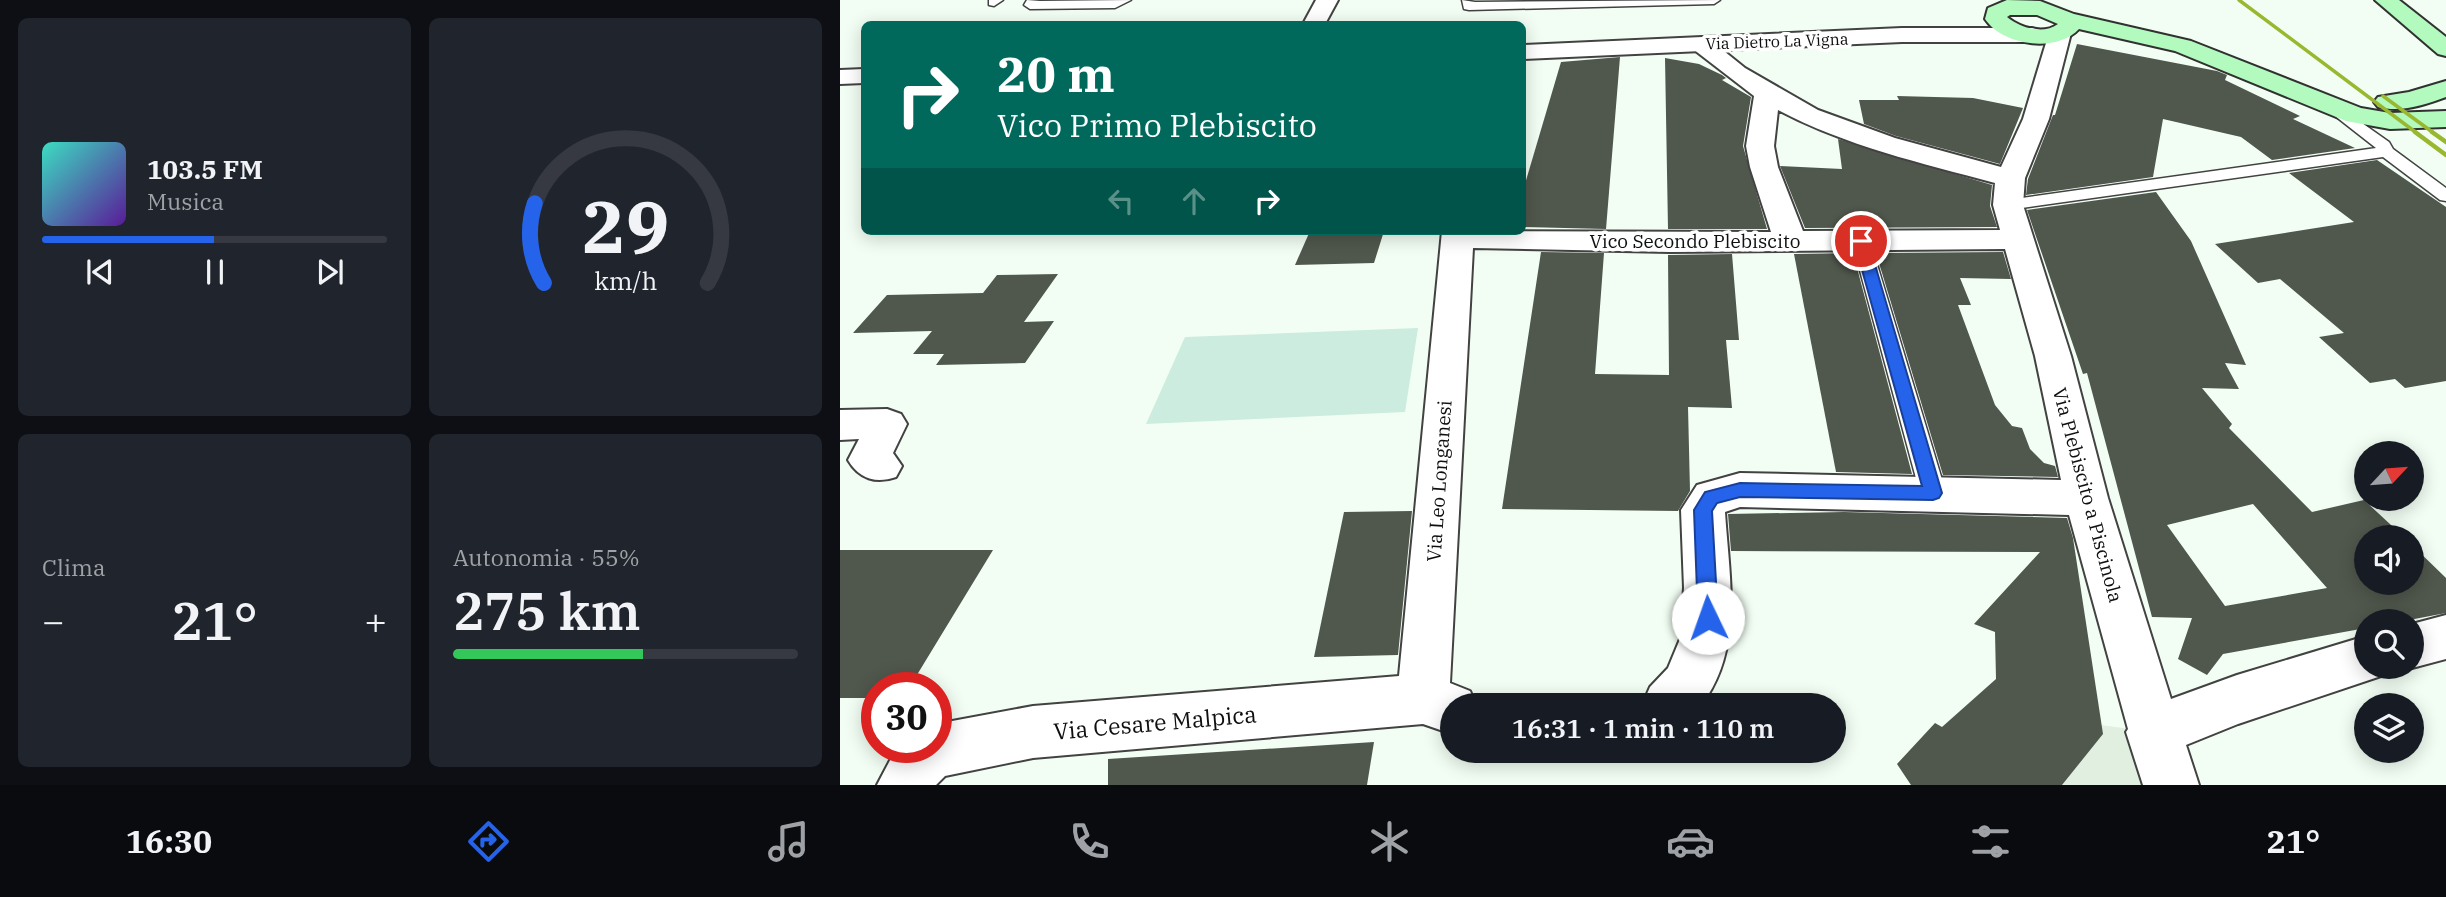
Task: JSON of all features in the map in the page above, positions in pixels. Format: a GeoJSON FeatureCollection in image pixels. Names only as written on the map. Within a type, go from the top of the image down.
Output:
{"type":"FeatureCollection","features":[{"type":"Feature","properties":{"kind":"main road"},"geometry":{"type":"LineString","coordinates":[[2053,29],[2085,0],[2116,17],[2194,51],[2298,92],[2386,139],[2446,120]]}},
{"type":"Feature","properties":{"kind":"main road"},"geometry":{"type":"LineString","coordinates":[[2386,0],[2446,49]]}},
{"type":"Feature","properties":{"kind":"main road"},"geometry":{"type":"LineString","coordinates":[[2053,29],[2040,8],[2013,4],[1996,13],[1998,22],[2011,30],[2053,29],[2194,51]]}},
{"type":"Feature","properties":{"kind":"main road"},"geometry":{"type":"LineString","coordinates":[[2298,92],[2350,101],[2382,102],[2412,100],[2446,89]]}},
{"type":"Feature","properties":{"kind":"street"},"geometry":{"type":"LineString","coordinates":[[1316,21],[1327,0]]}},
{"type":"Feature","properties":{"kind":"street","name":"Via Dietro La Vigna"},"geometry":{"type":"LineString","coordinates":[[1526,41],[1894,22],[2013,4]]}},
{"type":"Feature","properties":{"kind":"street"},"geometry":{"type":"LineString","coordinates":[[1701,44],[1767,96],[2011,207],[2036,119],[2053,29]]}},
{"type":"Feature","properties":{"kind":"street","name":"Via Dietro La Vigna"},"geometry":{"type":"LineString","coordinates":[[1526,52],[2053,29]]}},
{"type":"Feature","properties":{"kind":"street"},"geometry":{"type":"LineString","coordinates":[[840,65],[861,64]]}},
{"type":"Feature","properties":{"kind":"street"},"geometry":{"type":"LineString","coordinates":[[840,77],[861,76]]}},
{"type":"Feature","properties":{"kind":"street"},"geometry":{"type":"LineString","coordinates":[[1767,96],[1760,146],[1763,167],[1790,242]]}},
{"type":"Feature","properties":{"kind":"street","name":"Vico Secondo Plebiscito"},"geometry":{"type":"LineString","coordinates":[[1499,235],[1790,242],[1861,241],[2011,207]]}},
{"type":"Feature","properties":{"kind":"street","name":"Via Plebiscito a Piscinola"},"geometry":{"type":"LineString","coordinates":[[2011,207],[2053,356],[2086,498],[2153,732],[2171,785]]}},
{"type":"Feature","properties":{"kind":"street","name":"Via Leo Longanesi"},"geometry":{"type":"LineString","coordinates":[[1438,704],[1457,235]]}},
{"type":"Feature","properties":{"kind":"street"},"geometry":{"type":"LineString","coordinates":[[840,425],[887,424],[869,459],[881,466]]}},
{"type":"Feature","properties":{"kind":"street"},"geometry":{"type":"LineString","coordinates":[[1681,693],[1695,671],[1705,646],[1708,618],[1704,505],[1712,497],[1740,490],[2086,498]]}},
{"type":"Feature","properties":{"kind":"street"},"geometry":{"type":"LineString","coordinates":[[2424,642],[2446,636]]}},
{"type":"Feature","properties":{"kind":"street"},"geometry":{"type":"LineString","coordinates":[[2153,732],[2237,700],[2354,663]]}},
{"type":"Feature","properties":{"kind":"street","name":"Via Cesare Malpica"},"geometry":{"type":"LineString","coordinates":[[905,785],[918,764],[932,752],[1033,732],[1438,704]]}},
{"type":"Feature","properties":{"kind":"lane"},"geometry":{"type":"LineString","coordinates":[[1034,0],[1030,5],[1108,4],[1125,0]]}},
{"type":"Feature","properties":{"kind":"lane"},"geometry":{"type":"LineString","coordinates":[[1468,0],[1469,6],[1532,2],[1714,0]]}},
{"type":"Feature","properties":{"kind":"lane"},"geometry":{"type":"LineString","coordinates":[[2011,207],[2386,139],[2446,196]]}},
{"type":"Feature","properties":{"kind":"lane"},"geometry":{"type":"LineString","coordinates":[[1861,241],[1933,493]]}},
{"type":"Feature","properties":{"kind":"shaded area"},"geometry":{"type":"Polygon","coordinates":[[[1418,328],[1405,412],[1146,424],[1185,337],[1418,328]]]}},
{"type":"Feature","properties":{"kind":"shaded area"},"geometry":{"type":"Polygon","coordinates":[[[2086,723],[2153,732],[2170,785],[2035,785],[2086,723]]]}},
{"type":"Feature","properties":{"kind":"building"},"geometry":{"type":"Polygon","coordinates":[[[2077,44],[2217,71],[2227,75],[2225,80],[2300,116],[2293,119],[2355,148],[2272,160],[2241,137],[2163,119],[2153,177],[2026,195],[2028,179],[2055,115],[2077,44]]]}},
{"type":"Feature","properties":{"kind":"building"},"geometry":{"type":"Polygon","coordinates":[[[1620,57],[1606,229],[1526,227],[1526,180],[1561,62],[1620,57]]]}},
{"type":"Feature","properties":{"kind":"building"},"geometry":{"type":"Polygon","coordinates":[[[1665,58],[1699,64],[1722,75],[1726,78],[1722,80],[1751,97],[1743,146],[1767,229],[1668,229],[1665,58]]]}},
{"type":"Feature","properties":{"kind":"building"},"geometry":{"type":"Polygon","coordinates":[[[1897,96],[1973,98],[2023,108],[2000,164],[1896,136],[1864,124],[1859,100],[1899,100],[1897,96]]]}},
{"type":"Feature","properties":{"kind":"building"},"geometry":{"type":"Polygon","coordinates":[[[1838,139],[1992,185],[1990,206],[1997,227],[1805,228],[1780,166],[1842,169],[1838,139]]]}},
{"type":"Feature","properties":{"kind":"building"},"geometry":{"type":"Polygon","coordinates":[[[2377,160],[2446,207],[2446,381],[2405,388],[2395,379],[2370,383],[2319,337],[2344,333],[2280,279],[2258,283],[2215,244],[2354,222],[2289,173],[2377,160]]]}},
{"type":"Feature","properties":{"kind":"building"},"geometry":{"type":"Polygon","coordinates":[[[2156,192],[2191,241],[2246,365],[2225,363],[2239,389],[2202,388],[2232,424],[2229,428],[2312,512],[2354,502],[2354,511],[2376,511],[2391,525],[2354,525],[2354,595],[2424,595],[2424,557],[2446,578],[2446,613],[2424,617],[2424,609],[2354,609],[2354,630],[2223,654],[2207,675],[2178,659],[2192,618],[2152,617],[2087,373],[2083,374],[2027,210],[2156,192]],[[2253,504],[2167,525],[2225,606],[2327,588],[2253,504]]]}},
{"type":"Feature","properties":{"kind":"building"},"geometry":{"type":"Polygon","coordinates":[[[1308,235],[1383,235],[1374,263],[1295,265],[1308,235]]]}},
{"type":"Feature","properties":{"kind":"building"},"geometry":{"type":"Polygon","coordinates":[[[1541,252],[1604,253],[1595,374],[1669,375],[1668,255],[1732,254],[1739,340],[1726,340],[1732,408],[1688,407],[1690,491],[1678,511],[1502,509],[1541,252]]]}},
{"type":"Feature","properties":{"kind":"building"},"geometry":{"type":"Polygon","coordinates":[[[2003,252],[2011,279],[1960,278],[1971,305],[1958,305],[1995,405],[2012,426],[2022,428],[2030,449],[2044,463],[2055,466],[2058,477],[1943,475],[1876,253],[2003,252]]]}},
{"type":"Feature","properties":{"kind":"building"},"geometry":{"type":"Polygon","coordinates":[[[1853,253],[1912,474],[1836,472],[1794,254],[1853,253]]]}},
{"type":"Feature","properties":{"kind":"building"},"geometry":{"type":"Polygon","coordinates":[[[1058,274],[1024,322],[1054,321],[1025,363],[936,365],[944,354],[913,354],[932,331],[853,333],[887,295],[983,293],[997,275],[1058,274]]]}},
{"type":"Feature","properties":{"kind":"building"},"geometry":{"type":"Polygon","coordinates":[[[1412,511],[1398,655],[1314,657],[1344,512],[1412,511]]]}},
{"type":"Feature","properties":{"kind":"building"},"geometry":{"type":"Polygon","coordinates":[[[1844,512],[2067,518],[2073,538],[2103,734],[2062,785],[1911,785],[1897,764],[1935,723],[1942,727],[1996,679],[1995,632],[1974,624],[2040,552],[1731,551],[1728,514],[1844,512]]]}},
{"type":"Feature","properties":{"kind":"building"},"geometry":{"type":"Polygon","coordinates":[[[840,550],[993,550],[919,672],[861,672],[861,698],[840,698],[840,550]]]}},
{"type":"Feature","properties":{"kind":"building"},"geometry":{"type":"Polygon","coordinates":[[[1374,742],[1367,785],[1108,785],[1108,759],[1374,742]]]}},
{"type":"Feature","properties":{"kind":"railway"},"geometry":{"type":"LineString","coordinates":[[2239,0],[2418,134]]}},
{"type":"Feature","properties":{"kind":"railway"},"geometry":{"type":"LineString","coordinates":[[2383,96],[2435,134]]}},
{"type":"Feature","properties":{"kind":"railway"},"geometry":{"type":"LineString","coordinates":[[2415,132],[2446,155]]}},
{"type":"Feature","properties":{"kind":"railway"},"geometry":{"type":"LineString","coordinates":[[2432,132],[2446,142]]}},
{"type":"Feature","properties":{"kind":"route"},"geometry":{"type":"LineString","coordinates":[[1708,618],[1703,510],[1712,497],[1740,490],[1933,493],[1861,241]]}}]}
